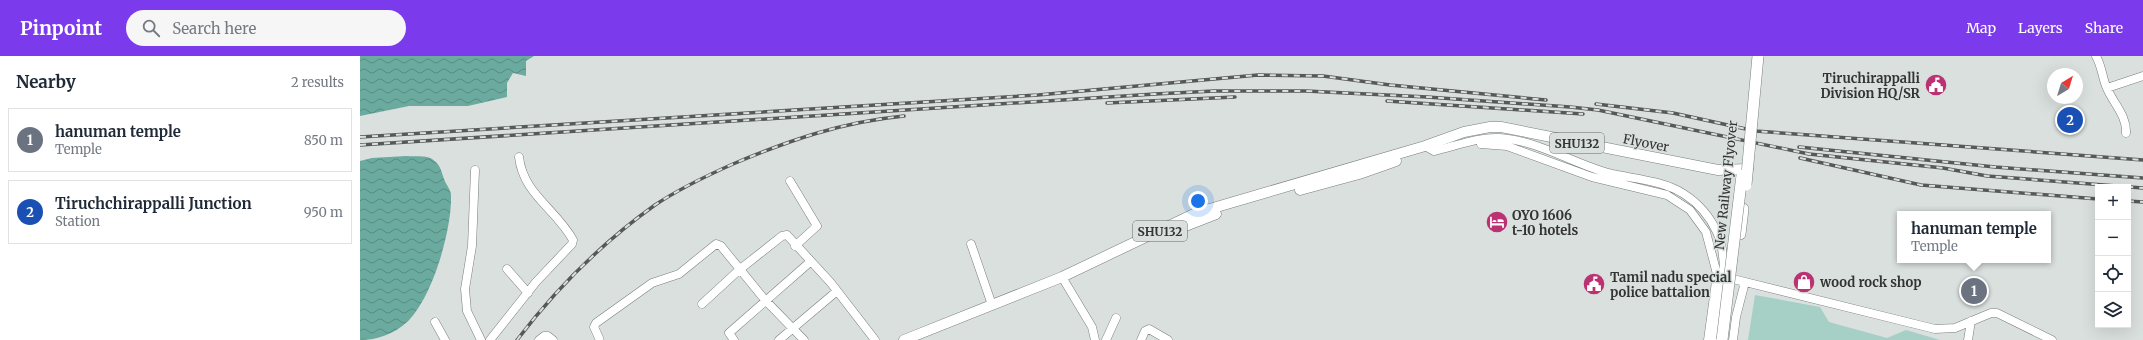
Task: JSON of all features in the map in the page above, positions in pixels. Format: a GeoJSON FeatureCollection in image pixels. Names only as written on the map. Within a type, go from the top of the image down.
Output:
{"type":"FeatureCollection","features":[{"type":"Feature","properties":{"kind":"highway","name":"New Railway Flyover"},"geometry":{"type":"LineString","coordinates":[[1728,340],[1743,209],[1754,56]]}},
{"type":"Feature","properties":{"kind":"highway","name":"New Railway Flyover"},"geometry":{"type":"LineString","coordinates":[[1722,340],[1745,172],[1758,56]]}},
{"type":"Feature","properties":{"kind":"main road","name":"Flyover"},"geometry":{"type":"LineString","coordinates":[[1433,146],[1478,133],[1501,132],[1690,170],[1745,172]]}},
{"type":"Feature","properties":{"kind":"main road","name":"SHU132"},"geometry":{"type":"LineString","coordinates":[[904,340],[1062,279],[1196,213],[1433,146]]}},
{"type":"Feature","properties":{"kind":"main road"},"geometry":{"type":"LineString","coordinates":[[916,340],[1062,279]]}},
{"type":"Feature","properties":{"kind":"street"},"geometry":{"type":"LineString","coordinates":[[2096,56],[2102,68],[2107,88],[2126,125],[2126,133]]}},
{"type":"Feature","properties":{"kind":"street"},"geometry":{"type":"LineString","coordinates":[[2107,88],[2143,76]]}},
{"type":"Feature","properties":{"kind":"street"},"geometry":{"type":"LineString","coordinates":[[1433,146],[1444,151],[1481,144],[1507,146],[1592,177],[1667,195],[1690,210],[1702,226],[1710,243],[1720,276],[1716,340]]}},
{"type":"Feature","properties":{"kind":"street"},"geometry":{"type":"LineString","coordinates":[[490,340],[528,293],[572,244],[573,240],[528,184],[520,170],[519,156]]}},
{"type":"Feature","properties":{"kind":"street"},"geometry":{"type":"LineString","coordinates":[[475,170],[472,246],[465,289],[467,311],[481,340]]}},
{"type":"Feature","properties":{"kind":"street"},"geometry":{"type":"LineString","coordinates":[[790,181],[817,226],[795,246]]}},
{"type":"Feature","properties":{"kind":"street"},"geometry":{"type":"LineString","coordinates":[[702,304],[739,270],[784,235],[788,237],[837,291],[875,340]]}},
{"type":"Feature","properties":{"kind":"street"},"geometry":{"type":"LineString","coordinates":[[599,338],[594,327],[596,323],[652,283],[679,274],[716,244],[721,246],[739,270],[765,300],[804,340]]}},
{"type":"Feature","properties":{"kind":"street"},"geometry":{"type":"LineString","coordinates":[[971,244],[992,305]]}},
{"type":"Feature","properties":{"kind":"street"},"geometry":{"type":"LineString","coordinates":[[734,340],[729,333],[810,262]]}},
{"type":"Feature","properties":{"kind":"street"},"geometry":{"type":"LineString","coordinates":[[507,269],[528,293]]}},
{"type":"Feature","properties":{"kind":"street"},"geometry":{"type":"LineString","coordinates":[[1720,276],[1935,329],[1955,328],[1991,313],[1997,313],[2052,340]]}},
{"type":"Feature","properties":{"kind":"street"},"geometry":{"type":"LineString","coordinates":[[1708,340],[1720,276]]}},
{"type":"Feature","properties":{"kind":"street"},"geometry":{"type":"LineString","coordinates":[[1062,279],[1092,327],[1095,340]]}},
{"type":"Feature","properties":{"kind":"street"},"geometry":{"type":"LineString","coordinates":[[1733,340],[1736,316],[1745,282]]}},
{"type":"Feature","properties":{"kind":"street"},"geometry":{"type":"LineString","coordinates":[[779,340],[837,291]]}},
{"type":"Feature","properties":{"kind":"street"},"geometry":{"type":"LineString","coordinates":[[1106,340],[1116,318]]}},
{"type":"Feature","properties":{"kind":"street"},"geometry":{"type":"LineString","coordinates":[[1968,340],[1971,321]]}},
{"type":"Feature","properties":{"kind":"street"},"geometry":{"type":"LineString","coordinates":[[435,322],[445,340]]}},
{"type":"Feature","properties":{"kind":"street"},"geometry":{"type":"LineString","coordinates":[[1140,340],[1145,331],[1149,329],[1168,340]]}},
{"type":"Feature","properties":{"kind":"street"},"geometry":{"type":"LineString","coordinates":[[539,340],[544,336],[548,336],[553,340]]}},
{"type":"Feature","properties":{"kind":"shaded area"},"geometry":{"type":"Polygon","coordinates":[[[1755,295],[1820,307],[1829,322],[1887,338],[1906,330],[1940,340],[1748,340],[1755,295]]]}},
{"type":"Feature","properties":{"kind":"water"},"geometry":{"type":"Polygon","coordinates":[[[360,56],[534,56],[526,61],[526,76],[513,73],[507,83],[507,97],[468,106],[409,106],[360,116],[360,56]]]}},
{"type":"Feature","properties":{"kind":"water"},"geometry":{"type":"Polygon","coordinates":[[[406,156],[427,157],[435,161],[440,168],[449,189],[451,194],[450,210],[444,245],[439,263],[425,297],[407,322],[397,330],[385,336],[360,340],[360,161],[372,158],[406,156]]]}},
{"type":"Feature","properties":{"kind":"railway"},"geometry":{"type":"LineString","coordinates":[[360,137],[1038,95],[1258,75],[1323,76],[1390,85],[1546,100]]}},
{"type":"Feature","properties":{"kind":"railway"},"geometry":{"type":"LineString","coordinates":[[360,145],[1155,94],[1214,91],[1306,91],[1427,97],[1598,110],[1809,154],[1943,168],[1987,176],[2143,188]]}},
{"type":"Feature","properties":{"kind":"railway"},"geometry":{"type":"LineString","coordinates":[[1107,103],[1235,97]]}},
{"type":"Feature","properties":{"kind":"railway"},"geometry":{"type":"LineString","coordinates":[[1387,101],[1583,114]]}},
{"type":"Feature","properties":{"kind":"railway"},"geometry":{"type":"LineString","coordinates":[[1596,104],[1673,113],[1755,131],[2143,160]]}},
{"type":"Feature","properties":{"kind":"railway"},"geometry":{"type":"LineString","coordinates":[[517,340],[532,321],[581,267],[636,219],[655,205],[674,194],[733,164],[775,147],[838,127],[904,116]]}},
{"type":"Feature","properties":{"kind":"railway"},"geometry":{"type":"LineString","coordinates":[[1799,147],[1995,167],[2143,178]]}},
{"type":"Feature","properties":{"kind":"railway"},"geometry":{"type":"LineString","coordinates":[[1800,158],[1921,185],[2095,199]]}},
{"type":"Feature","properties":{"kind":"railway"},"geometry":{"type":"LineString","coordinates":[[2131,201],[2143,202]]}},
{"type":"Feature","properties":{"kind":"place","name":"Tiruchirappalli Division HQ/SR"},"geometry":{"type":"Point","coordinates":[1936,85]}},
{"type":"Feature","properties":{"kind":"place","name":"Tiruchchirappalli Junction"},"geometry":{"type":"Point","coordinates":[2070,120]}},
{"type":"Feature","properties":{"kind":"place","name":"OYO 1606 t-10 hotels"},"geometry":{"type":"Point","coordinates":[1497,222]}},
{"type":"Feature","properties":{"kind":"place","name":"wood rock shop"},"geometry":{"type":"Point","coordinates":[1804,282]}},
{"type":"Feature","properties":{"kind":"place","name":"Tamil nadu special police battalion"},"geometry":{"type":"Point","coordinates":[1594,284]}},
{"type":"Feature","properties":{"kind":"place","name":"hanuman temple"},"geometry":{"type":"Point","coordinates":[1974,291]}}]}
